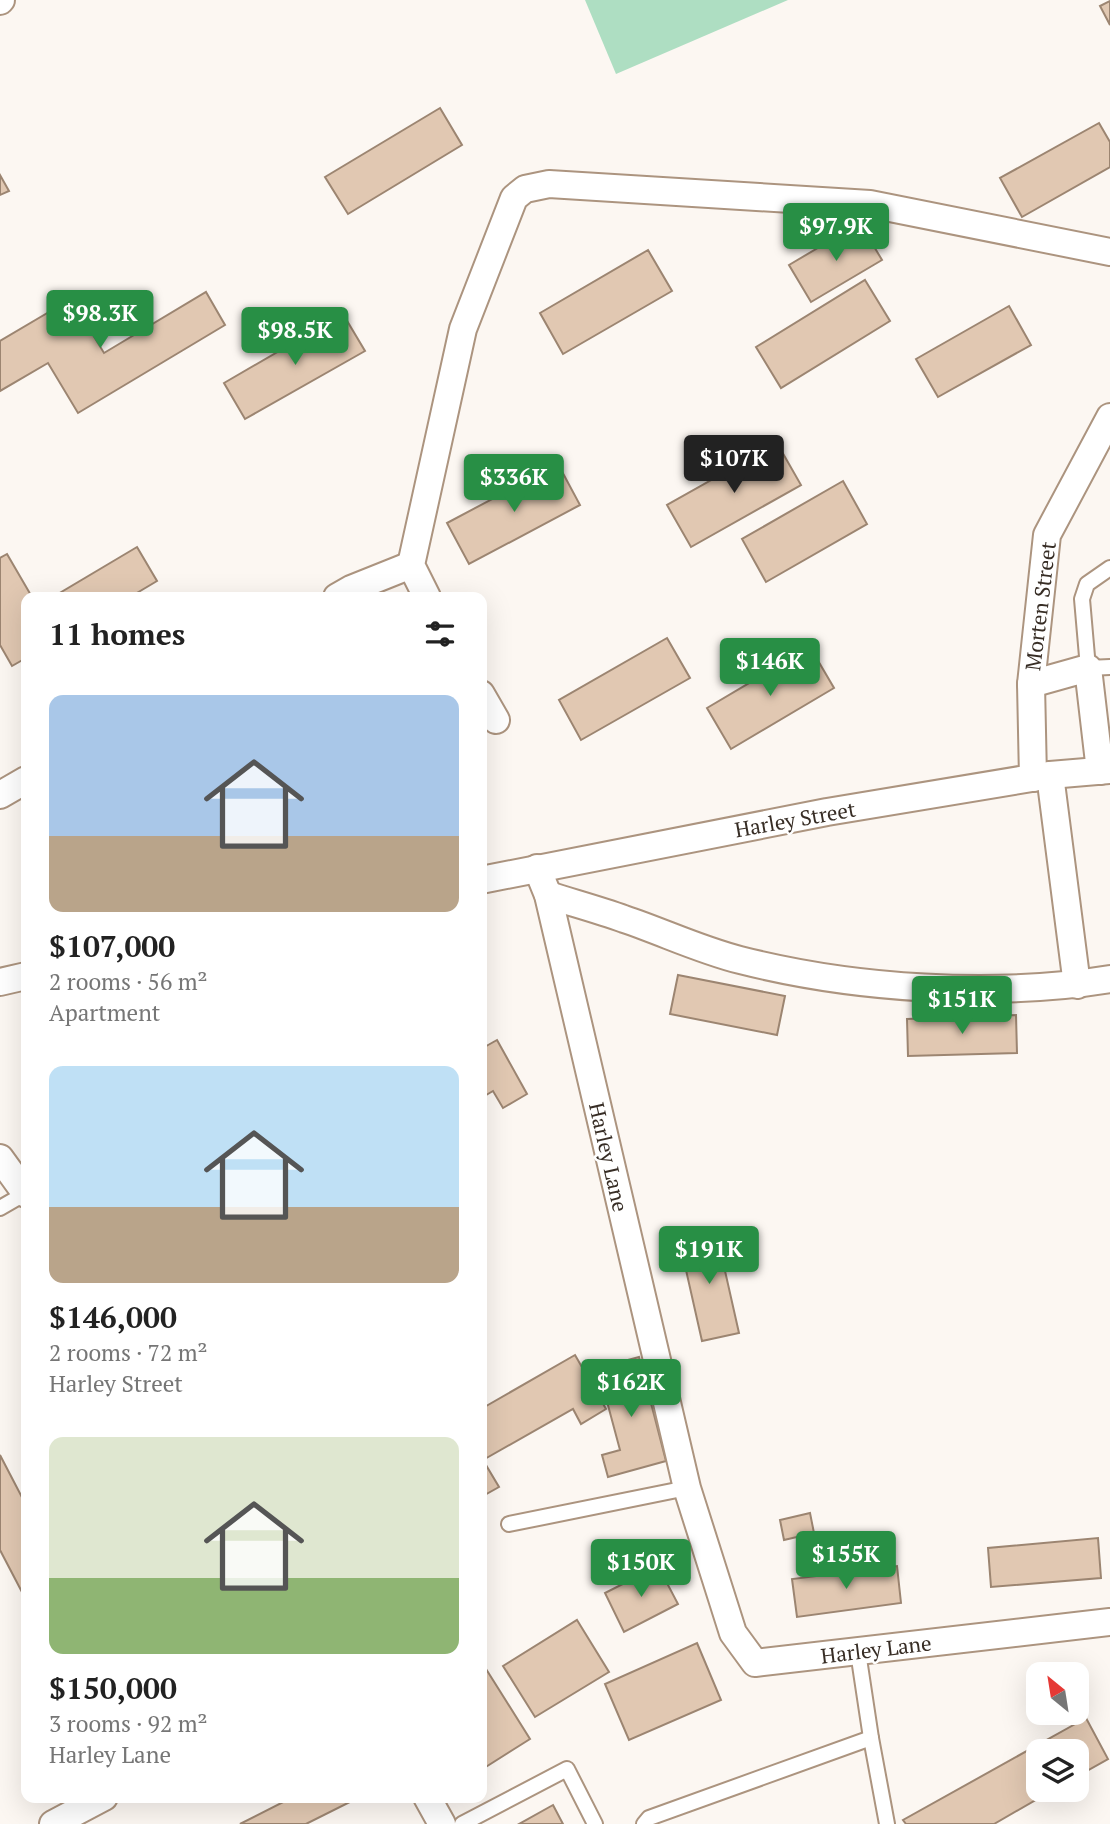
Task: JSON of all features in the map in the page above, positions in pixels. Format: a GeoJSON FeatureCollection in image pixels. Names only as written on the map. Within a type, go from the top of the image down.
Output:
{"type":"FeatureCollection","features":[{"type":"Feature","properties":{"kind":"street"},"geometry":{"type":"LineString","coordinates":[[424,592],[411,565],[463,329],[514,198],[525,189],[549,184],[870,204],[1110,252]]}},
{"type":"Feature","properties":{"kind":"street","name":"Morten Street"},"geometry":{"type":"LineString","coordinates":[[1077,985],[1042,776],[1031,684],[1047,535],[1110,417]]}},
{"type":"Feature","properties":{"kind":"street"},"geometry":{"type":"LineString","coordinates":[[346,592],[411,565]]}},
{"type":"Feature","properties":{"kind":"street"},"geometry":{"type":"LineString","coordinates":[[1099,667],[1105,770]]}},
{"type":"Feature","properties":{"kind":"street","name":"Morten Street"},"geometry":{"type":"LineString","coordinates":[[1031,684],[1099,667]]}},
{"type":"Feature","properties":{"kind":"street"},"geometry":{"type":"LineString","coordinates":[[487,704],[496,720]]}},
{"type":"Feature","properties":{"kind":"street","name":"Harley Street"},"geometry":{"type":"LineString","coordinates":[[487,879],[827,813],[1042,776],[1105,770]]}},
{"type":"Feature","properties":{"kind":"street"},"geometry":{"type":"LineString","coordinates":[[0,795],[21,782]]}},
{"type":"Feature","properties":{"kind":"street","name":"Harley Lane"},"geometry":{"type":"LineString","coordinates":[[537,868],[548,895],[687,1488],[733,1633],[755,1663],[1110,1622]]}},
{"type":"Feature","properties":{"kind":"street"},"geometry":{"type":"LineString","coordinates":[[548,895],[626,919],[738,960],[818,976],[891,985],[986,989],[1077,985],[1110,979]]}},
{"type":"Feature","properties":{"kind":"street"},"geometry":{"type":"LineString","coordinates":[[0,982],[21,977]]}},
{"type":"Feature","properties":{"kind":"street"},"geometry":{"type":"LineString","coordinates":[[0,1158],[21,1187]]}},
{"type":"Feature","properties":{"kind":"street"},"geometry":{"type":"LineString","coordinates":[[53,1824],[93,1803]]}},
{"type":"Feature","properties":{"kind":"street"},"geometry":{"type":"LineString","coordinates":[[430,1803],[442,1824]]}},
{"type":"Feature","properties":{"kind":"lane"},"geometry":{"type":"LineString","coordinates":[[1099,667],[1082,599],[1087,584],[1110,568]]}},
{"type":"Feature","properties":{"kind":"lane"},"geometry":{"type":"LineString","coordinates":[[0,1208],[21,1197]]}},
{"type":"Feature","properties":{"kind":"lane"},"geometry":{"type":"LineString","coordinates":[[509,1524],[687,1488]]}},
{"type":"Feature","properties":{"kind":"lane"},"geometry":{"type":"LineString","coordinates":[[858,1651],[887,1824]]}},
{"type":"Feature","properties":{"kind":"lane"},"geometry":{"type":"LineString","coordinates":[[644,1824],[649,1818],[871,1738]]}},
{"type":"Feature","properties":{"kind":"lane"},"geometry":{"type":"LineString","coordinates":[[462,1824],[566,1769],[595,1824]]}},
{"type":"Feature","properties":{"kind":"green space"},"geometry":{"type":"Polygon","coordinates":[[[585,0],[788,0],[616,74],[585,0]]]}},
{"type":"Feature","properties":{"kind":"building"},"geometry":{"type":"Polygon","coordinates":[[[1110,1],[1110,25],[1100,6],[1110,1]]]}},
{"type":"Feature","properties":{"kind":"building"},"geometry":{"type":"Polygon","coordinates":[[[440,108],[462,145],[348,214],[325,177],[440,108]]]}},
{"type":"Feature","properties":{"kind":"building"},"geometry":{"type":"Polygon","coordinates":[[[1099,123],[1110,142],[1110,167],[1022,217],[1000,178],[1099,123]]]}},
{"type":"Feature","properties":{"kind":"building"},"geometry":{"type":"Polygon","coordinates":[[[0,175],[9,191],[0,195],[0,175]]]}},
{"type":"Feature","properties":{"kind":"building"},"geometry":{"type":"Polygon","coordinates":[[[860,223],[882,260],[811,302],[789,265],[860,223]]]}},
{"type":"Feature","properties":{"kind":"building"},"geometry":{"type":"Polygon","coordinates":[[[648,250],[672,291],[563,354],[540,313],[648,250]]]}},
{"type":"Feature","properties":{"kind":"building"},"geometry":{"type":"Polygon","coordinates":[[[865,280],[890,321],[781,388],[756,347],[865,280]]]}},
{"type":"Feature","properties":{"kind":"building"},"geometry":{"type":"Polygon","coordinates":[[[206,292],[225,325],[78,413],[48,363],[0,391],[0,341],[71,299],[104,353],[206,292]]]}},
{"type":"Feature","properties":{"kind":"building"},"geometry":{"type":"Polygon","coordinates":[[[1009,306],[1031,345],[938,397],[916,359],[1009,306]]]}},
{"type":"Feature","properties":{"kind":"building"},"geometry":{"type":"Polygon","coordinates":[[[343,314],[365,351],[245,419],[224,383],[343,314]]]}},
{"type":"Feature","properties":{"kind":"building"},"geometry":{"type":"Polygon","coordinates":[[[777,443],[801,485],[691,547],[667,505],[777,443]]]}},
{"type":"Feature","properties":{"kind":"building"},"geometry":{"type":"Polygon","coordinates":[[[558,464],[580,505],[469,564],[447,523],[558,464]]]}},
{"type":"Feature","properties":{"kind":"building"},"geometry":{"type":"Polygon","coordinates":[[[843,481],[867,524],[766,582],[742,539],[843,481]]]}},
{"type":"Feature","properties":{"kind":"building"},"geometry":{"type":"Polygon","coordinates":[[[137,547],[157,581],[138,592],[61,592],[137,547]]]}},
{"type":"Feature","properties":{"kind":"building"},"geometry":{"type":"Polygon","coordinates":[[[7,554],[29,592],[21,592],[21,661],[12,666],[0,645],[0,558],[7,554]]]}},
{"type":"Feature","properties":{"kind":"building"},"geometry":{"type":"Polygon","coordinates":[[[667,638],[690,678],[581,740],[559,700],[667,638]]]}},
{"type":"Feature","properties":{"kind":"building"},"geometry":{"type":"Polygon","coordinates":[[[810,647],[834,688],[731,749],[707,708],[810,647]]]}},
{"type":"Feature","properties":{"kind":"building"},"geometry":{"type":"Polygon","coordinates":[[[678,975],[785,996],[777,1035],[670,1014],[678,975]]]}},
{"type":"Feature","properties":{"kind":"building"},"geometry":{"type":"Polygon","coordinates":[[[1016,1015],[1017,1053],[908,1056],[907,1019],[1016,1015]]]}},
{"type":"Feature","properties":{"kind":"building"},"geometry":{"type":"Polygon","coordinates":[[[497,1040],[527,1094],[503,1108],[493,1091],[487,1094],[487,1046],[497,1040]]]}},
{"type":"Feature","properties":{"kind":"building"},"geometry":{"type":"Polygon","coordinates":[[[716,1231],[739,1333],[702,1341],[679,1239],[716,1231]]]}},
{"type":"Feature","properties":{"kind":"building"},"geometry":{"type":"Polygon","coordinates":[[[575,1355],[606,1409],[581,1424],[573,1409],[487,1458],[487,1406],[575,1355]]]}},
{"type":"Feature","properties":{"kind":"building"},"geometry":{"type":"Polygon","coordinates":[[[639,1357],[666,1461],[608,1477],[602,1455],[620,1450],[598,1368],[639,1357]]]}},
{"type":"Feature","properties":{"kind":"building"},"geometry":{"type":"Polygon","coordinates":[[[0,1455],[21,1495],[21,1590],[0,1550],[0,1455]]]}},
{"type":"Feature","properties":{"kind":"building"},"geometry":{"type":"Polygon","coordinates":[[[487,1467],[499,1487],[487,1494],[487,1467]]]}},
{"type":"Feature","properties":{"kind":"building"},"geometry":{"type":"Polygon","coordinates":[[[810,1513],[814,1533],[784,1540],[780,1520],[810,1513]]]}},
{"type":"Feature","properties":{"kind":"building"},"geometry":{"type":"Polygon","coordinates":[[[1098,1538],[1101,1578],[991,1587],[988,1548],[1098,1538]]]}},
{"type":"Feature","properties":{"kind":"building"},"geometry":{"type":"Polygon","coordinates":[[[658,1566],[678,1604],[624,1632],[605,1593],[658,1566]]]}},
{"type":"Feature","properties":{"kind":"building"},"geometry":{"type":"Polygon","coordinates":[[[897,1566],[901,1603],[797,1617],[792,1579],[897,1566]]]}},
{"type":"Feature","properties":{"kind":"building"},"geometry":{"type":"Polygon","coordinates":[[[577,1620],[609,1672],[535,1717],[503,1666],[577,1620]]]}},
{"type":"Feature","properties":{"kind":"building"},"geometry":{"type":"Polygon","coordinates":[[[697,1643],[721,1700],[629,1740],[605,1684],[697,1643]]]}},
{"type":"Feature","properties":{"kind":"building"},"geometry":{"type":"Polygon","coordinates":[[[487,1671],[530,1739],[487,1766],[487,1671]]]}},
{"type":"Feature","properties":{"kind":"building"},"geometry":{"type":"Polygon","coordinates":[[[1089,1724],[1108,1759],[1089,1770],[1089,1739],[1048,1739],[1072,1726],[1088,1726],[1089,1724]]]}},
{"type":"Feature","properties":{"kind":"building"},"geometry":{"type":"Polygon","coordinates":[[[1026,1751],[1026,1802],[1032,1802],[994,1824],[906,1824],[903,1820],[1026,1751]]]}},
{"type":"Feature","properties":{"kind":"building"},"geometry":{"type":"Polygon","coordinates":[[[281,1803],[348,1803],[306,1824],[240,1824],[281,1803]]]}},
{"type":"Feature","properties":{"kind":"building"},"geometry":{"type":"Polygon","coordinates":[[[553,1805],[563,1824],[519,1824],[553,1805]]]}}]}
